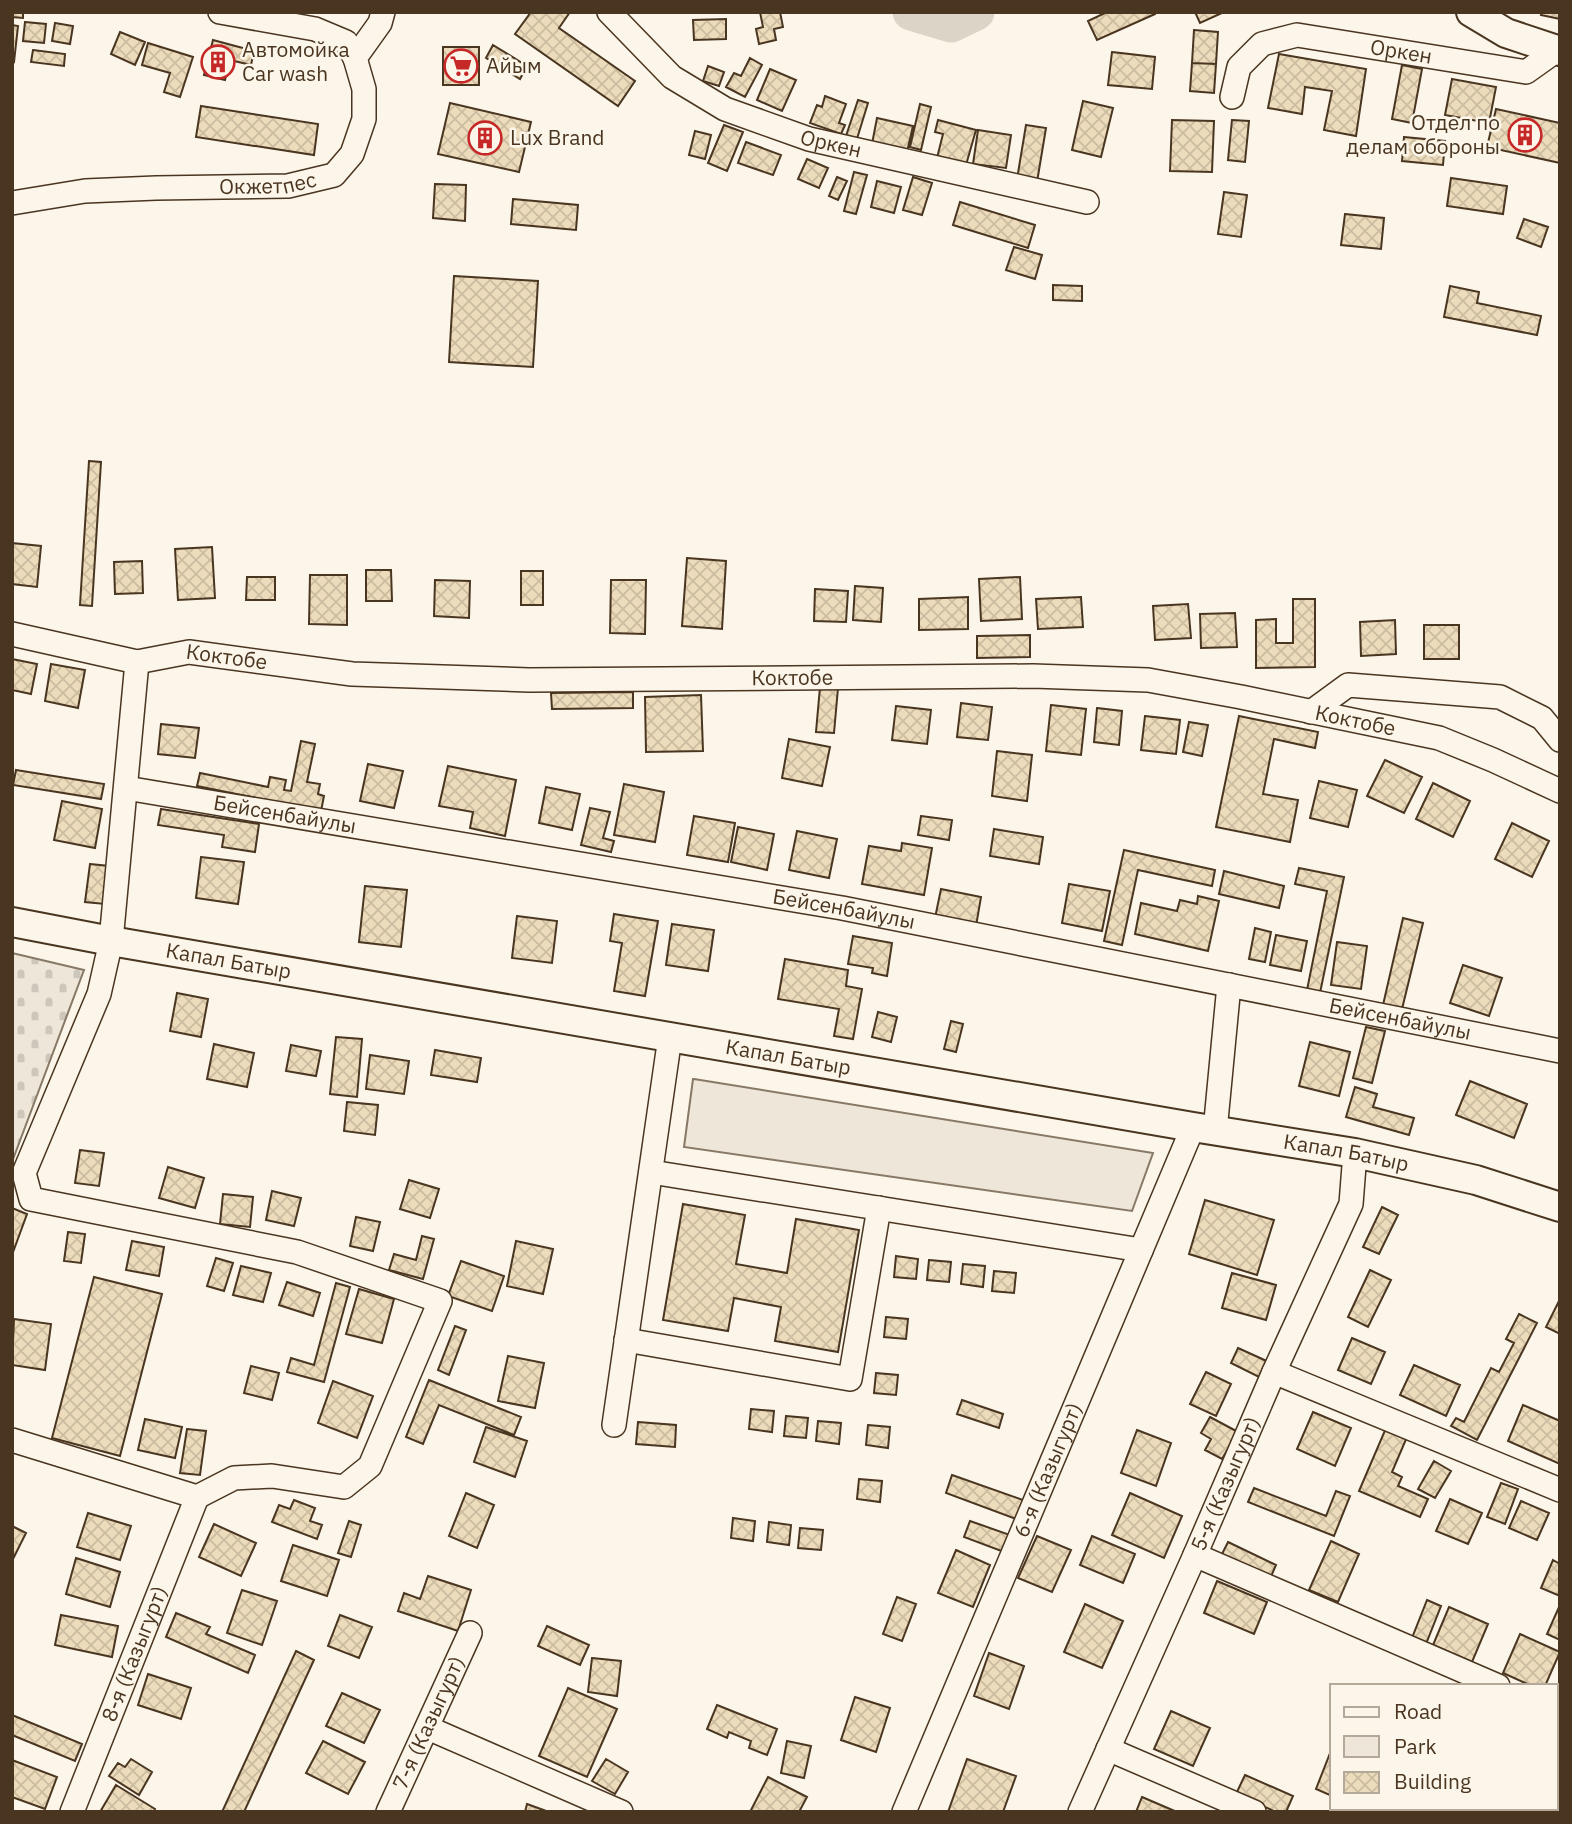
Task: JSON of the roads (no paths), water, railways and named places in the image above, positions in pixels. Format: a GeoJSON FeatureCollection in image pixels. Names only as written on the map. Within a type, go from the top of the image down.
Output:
{"type":"FeatureCollection","features":[{"type":"Feature","properties":{"kind":"main road"},"geometry":{"type":"LineString","coordinates":[[1471,12],[1506,33],[1558,51]]}},
{"type":"Feature","properties":{"kind":"main road","name":"Капал Батыр"},"geometry":{"type":"LineString","coordinates":[[12,922],[1355,1153],[1476,1180],[1560,1207]]}},
{"type":"Feature","properties":{"kind":"street"},"geometry":{"type":"LineString","coordinates":[[220,12],[315,29],[346,42],[355,58],[380,23],[383,12]]}},
{"type":"Feature","properties":{"kind":"street","name":"Оркен"},"geometry":{"type":"LineString","coordinates":[[609,12],[672,77],[726,109],[809,139],[1087,202]]}},
{"type":"Feature","properties":{"kind":"street","name":"Оркен"},"geometry":{"type":"LineString","coordinates":[[1232,97],[1239,67],[1262,44],[1297,35],[1526,72],[1558,51]]}},
{"type":"Feature","properties":{"kind":"street","name":"Окжетпес"},"geometry":{"type":"LineString","coordinates":[[12,203],[85,191],[288,186],[334,175],[352,154],[364,119],[364,89],[355,58]]}},
{"type":"Feature","properties":{"kind":"street","name":"Коктобе"},"geometry":{"type":"LineString","coordinates":[[12,634],[137,662],[188,652],[352,674],[529,680],[1019,676],[1148,680],[1439,738],[1560,791]]}},
{"type":"Feature","properties":{"kind":"street"},"geometry":{"type":"LineString","coordinates":[[12,1440],[197,1497],[234,1478],[247,1477],[272,1476],[344,1487],[370,1466],[440,1301],[298,1252],[31,1199],[24,1174],[99,994],[111,941],[137,662]]}},
{"type":"Feature","properties":{"kind":"street"},"geometry":{"type":"LineString","coordinates":[[1311,712],[1348,685],[1500,697],[1542,718],[1560,740]]}},
{"type":"Feature","properties":{"kind":"street","name":"Бейсенбайулы"},"geometry":{"type":"LineString","coordinates":[[125,788],[842,908],[1560,1051]]}},
{"type":"Feature","properties":{"kind":"street","name":"6-я (Казыгурт)"},"geometry":{"type":"LineString","coordinates":[[904,1812],[1142,1250],[1204,1129],[1229,985]]}},
{"type":"Feature","properties":{"kind":"street"},"geometry":{"type":"LineString","coordinates":[[614,1425],[670,1037]]}},
{"type":"Feature","properties":{"kind":"street","name":"5-я (Казыгурт)"},"geometry":{"type":"LineString","coordinates":[[1080,1812],[1351,1204],[1355,1153]]}},
{"type":"Feature","properties":{"kind":"street"},"geometry":{"type":"LineString","coordinates":[[651,1172],[1142,1250]]}},
{"type":"Feature","properties":{"kind":"street"},"geometry":{"type":"LineString","coordinates":[[626,1340],[850,1379],[879,1208]]}},
{"type":"Feature","properties":{"kind":"street"},"geometry":{"type":"LineString","coordinates":[[1274,1372],[1560,1490]]}},
{"type":"Feature","properties":{"kind":"street","name":"8-я (Казыгурт)"},"geometry":{"type":"LineString","coordinates":[[72,1812],[197,1497]]}},
{"type":"Feature","properties":{"kind":"street"},"geometry":{"type":"LineString","coordinates":[[1195,1555],[1493,1684]]}},
{"type":"Feature","properties":{"kind":"street","name":"7-я (Казыгурт)"},"geometry":{"type":"LineString","coordinates":[[388,1812],[470,1633]]}},
{"type":"Feature","properties":{"kind":"street"},"geometry":{"type":"LineString","coordinates":[[428,1728],[621,1812]]}},
{"type":"Feature","properties":{"kind":"street"},"geometry":{"type":"LineString","coordinates":[[1108,1749],[1254,1812]]}},
{"type":"Feature","properties":{"kind":"waterway"},"geometry":{"type":"LineString","coordinates":[[911,12],[951,24],[976,12]]}},
{"type":"Feature","properties":{"kind":"place","name":"Автомойка Car wash"},"geometry":{"type":"Point","coordinates":[218,62]}},
{"type":"Feature","properties":{"kind":"place","name":"Айым"},"geometry":{"type":"Point","coordinates":[461,66]}},
{"type":"Feature","properties":{"kind":"place","name":"Отдел по делам обороны"},"geometry":{"type":"Point","coordinates":[1525,135]}},
{"type":"Feature","properties":{"kind":"place","name":"Lux Brand"},"geometry":{"type":"Point","coordinates":[485,138]}}]}
